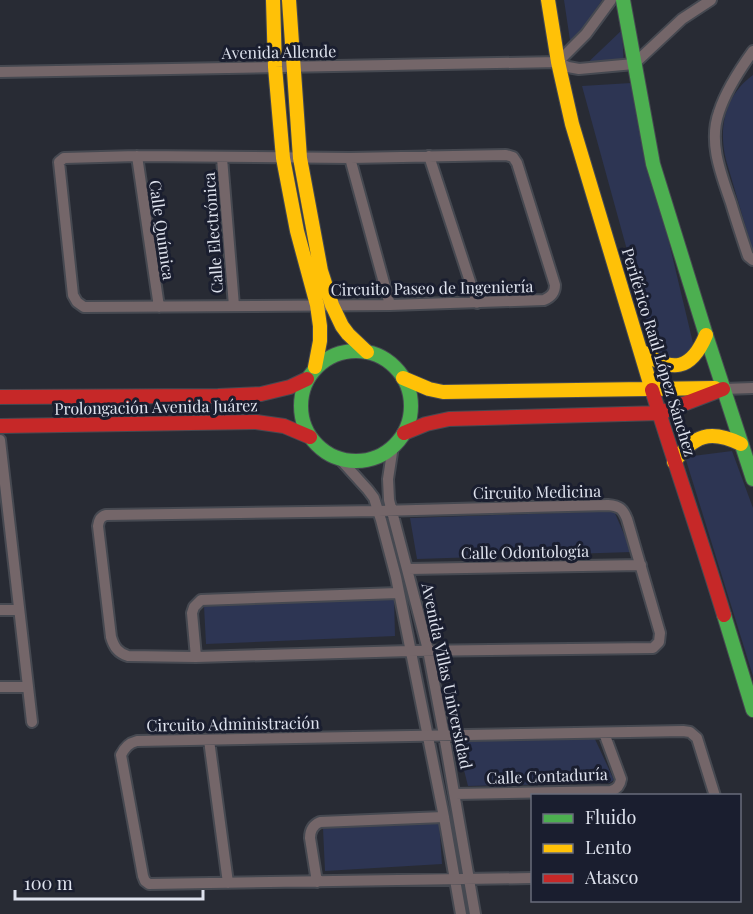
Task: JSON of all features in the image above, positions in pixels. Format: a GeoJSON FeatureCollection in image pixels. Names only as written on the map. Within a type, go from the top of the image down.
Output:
{"type":"FeatureCollection","features":[{"type":"Feature","properties":{"kind":"street"},"geometry":{"type":"LineString","coordinates":[[273,0],[275,67],[283,158],[297,231],[317,305],[320,326],[320,341],[301,400],[304,426],[310,438],[324,451],[340,459],[354,461],[382,454],[393,446],[404,433],[410,415],[410,396],[403,378],[384,358],[367,352],[344,352],[326,359],[311,373]]}},
{"type":"Feature","properties":{"kind":"street"},"geometry":{"type":"LineString","coordinates":[[289,0],[300,158],[321,271],[332,305],[348,334],[367,352]]}},
{"type":"Feature","properties":{"kind":"street","name":"Periférico Raúl López Sánchez"},"geometry":{"type":"LineString","coordinates":[[548,0],[558,62],[572,124],[674,462],[698,531],[753,710]]}},
{"type":"Feature","properties":{"kind":"street"},"geometry":{"type":"LineString","coordinates":[[558,62],[599,19],[611,0]]}},
{"type":"Feature","properties":{"kind":"street"},"geometry":{"type":"LineString","coordinates":[[623,0],[653,164],[753,479]]}},
{"type":"Feature","properties":{"kind":"street"},"geometry":{"type":"LineString","coordinates":[[634,64],[682,19],[711,0]]}},
{"type":"Feature","properties":{"kind":"street"},"geometry":{"type":"LineString","coordinates":[[753,51],[729,87],[718,112],[715,145],[721,172],[748,256],[753,260]]}},
{"type":"Feature","properties":{"kind":"street","name":"Avenida Allende"},"geometry":{"type":"LineString","coordinates":[[0,72],[558,62],[579,69],[634,64]]}},
{"type":"Feature","properties":{"kind":"street","name":"Circuito Paseo de Ingeniería"},"geometry":{"type":"LineString","coordinates":[[506,155],[513,157],[517,163],[555,290],[550,297],[544,300],[477,303],[84,307],[77,302],[73,295],[59,162],[64,158],[137,156],[283,158],[506,155]]}},
{"type":"Feature","properties":{"kind":"street","name":"Calle Química"},"geometry":{"type":"LineString","coordinates":[[137,156],[159,307]]}},
{"type":"Feature","properties":{"kind":"street"},"geometry":{"type":"LineString","coordinates":[[429,156],[477,303]]}},
{"type":"Feature","properties":{"kind":"street","name":"Calle Electrónica"},"geometry":{"type":"LineString","coordinates":[[222,158],[234,306]]}},
{"type":"Feature","properties":{"kind":"street"},"geometry":{"type":"LineString","coordinates":[[350,158],[390,305]]}},
{"type":"Feature","properties":{"kind":"street"},"geometry":{"type":"LineString","coordinates":[[641,351],[659,364],[680,365],[690,361],[697,354],[706,335]]}},
{"type":"Feature","properties":{"kind":"street","name":"Prolongación Avenida Juárez"},"geometry":{"type":"LineString","coordinates":[[0,397],[261,394],[290,387],[311,373]]}},
{"type":"Feature","properties":{"kind":"street"},"geometry":{"type":"LineString","coordinates":[[403,378],[443,392],[753,388]]}},
{"type":"Feature","properties":{"kind":"street"},"geometry":{"type":"LineString","coordinates":[[404,433],[426,424],[449,419],[660,413],[723,389]]}},
{"type":"Feature","properties":{"kind":"street","name":"Prolongación Avenida Juárez"},"geometry":{"type":"LineString","coordinates":[[0,426],[256,422],[282,425],[310,438]]}},
{"type":"Feature","properties":{"kind":"street"},"geometry":{"type":"LineString","coordinates":[[674,462],[692,441],[704,435],[717,434],[729,437],[741,444]]}},
{"type":"Feature","properties":{"kind":"street"},"geometry":{"type":"LineString","coordinates":[[0,440],[5,525],[19,610],[32,722]]}},
{"type":"Feature","properties":{"kind":"street","name":"Avenida Villas Universidad"},"geometry":{"type":"LineString","coordinates":[[393,446],[388,494],[428,651],[475,914]]}},
{"type":"Feature","properties":{"kind":"street","name":"Avenida Villas Universidad"},"geometry":{"type":"LineString","coordinates":[[340,459],[368,490],[379,511],[444,817],[461,914]]}},
{"type":"Feature","properties":{"kind":"street","name":"Circuito Medicina"},"geometry":{"type":"LineString","coordinates":[[617,506],[622,508],[642,565],[660,633],[659,642],[653,648],[196,657],[128,656],[118,652],[113,645],[98,526],[102,517],[109,514],[379,511],[617,506]]}},
{"type":"Feature","properties":{"kind":"street","name":"Calle Odontología"},"geometry":{"type":"LineString","coordinates":[[408,569],[642,565]]}},
{"type":"Feature","properties":{"kind":"street"},"geometry":{"type":"LineString","coordinates":[[196,657],[192,613],[201,600],[398,593]]}},
{"type":"Feature","properties":{"kind":"street"},"geometry":{"type":"LineString","coordinates":[[0,610],[19,610]]}},
{"type":"Feature","properties":{"kind":"street"},"geometry":{"type":"LineString","coordinates":[[0,687],[28,687]]}},
{"type":"Feature","properties":{"kind":"street","name":"Circuito Administración"},"geometry":{"type":"LineString","coordinates":[[531,878],[149,884],[143,876],[121,755],[126,746],[137,741],[690,732],[698,738],[715,794]]}},
{"type":"Feature","properties":{"kind":"street","name":"Calle Contaduría"},"geometry":{"type":"LineString","coordinates":[[455,794],[615,789],[619,786],[621,779],[604,733]]}},
{"type":"Feature","properties":{"kind":"street"},"geometry":{"type":"LineString","coordinates":[[209,740],[228,883]]}},
{"type":"Feature","properties":{"kind":"street"},"geometry":{"type":"LineString","coordinates":[[317,882],[310,832],[317,823],[444,817]]}},
{"type":"Feature","properties":{"kind":"shaded area"},"geometry":{"type":"Polygon","coordinates":[[[564,0],[602,0],[571,47],[564,0]]]}},
{"type":"Feature","properties":{"kind":"shaded area"},"geometry":{"type":"Polygon","coordinates":[[[622,30],[624,67],[579,71],[622,30]]]}},
{"type":"Feature","properties":{"kind":"shaded area"},"geometry":{"type":"Polygon","coordinates":[[[753,75],[753,252],[726,160],[723,136],[730,102],[743,83],[753,75]]]}},
{"type":"Feature","properties":{"kind":"shaded area"},"geometry":{"type":"Polygon","coordinates":[[[631,83],[693,343],[687,353],[670,359],[655,352],[582,86],[631,83]]]}},
{"type":"Feature","properties":{"kind":"shaded area"},"geometry":{"type":"Polygon","coordinates":[[[732,451],[753,508],[753,676],[685,457],[732,451]]]}},
{"type":"Feature","properties":{"kind":"shaded area"},"geometry":{"type":"Polygon","coordinates":[[[614,511],[632,552],[417,559],[410,518],[614,511]]]}},
{"type":"Feature","properties":{"kind":"shaded area"},"geometry":{"type":"Polygon","coordinates":[[[394,598],[395,636],[206,644],[204,606],[394,598]]]}},
{"type":"Feature","properties":{"kind":"shaded area"},"geometry":{"type":"Polygon","coordinates":[[[594,737],[614,780],[609,783],[468,786],[457,742],[594,737]]]}},
{"type":"Feature","properties":{"kind":"shaded area"},"geometry":{"type":"Polygon","coordinates":[[[439,821],[442,864],[325,871],[323,828],[439,821]]]}},
{"type":"Feature","properties":{"kind":"traffic: fast"},"geometry":{"type":"LineString","coordinates":[[623,0],[653,164],[753,479]]}},
{"type":"Feature","properties":{"kind":"traffic: fast"},"geometry":{"type":"LineString","coordinates":[[356,351],[377,355],[395,367],[407,385],[411,406],[407,427],[395,445],[377,457],[356,461],[335,457],[317,445],[305,427],[301,406],[305,385],[317,367],[335,355],[356,351]]}},
{"type":"Feature","properties":{"kind":"traffic: fast"},"geometry":{"type":"LineString","coordinates":[[724,615],[753,710]]}},
{"type":"Feature","properties":{"kind":"traffic: slow"},"geometry":{"type":"LineString","coordinates":[[273,0],[275,67],[283,158],[297,231],[317,305],[320,326],[320,341],[315,367]]}},
{"type":"Feature","properties":{"kind":"traffic: slow"},"geometry":{"type":"LineString","coordinates":[[289,0],[300,158],[321,271],[332,305],[342,326],[367,352]]}},
{"type":"Feature","properties":{"kind":"traffic: slow"},"geometry":{"type":"LineString","coordinates":[[548,0],[558,62],[572,124],[652,390]]}},
{"type":"Feature","properties":{"kind":"traffic: slow"},"geometry":{"type":"LineString","coordinates":[[641,351],[662,363],[679,365],[694,356],[706,335]]}},
{"type":"Feature","properties":{"kind":"traffic: slow"},"geometry":{"type":"LineString","coordinates":[[403,378],[443,392],[715,388]]}},
{"type":"Feature","properties":{"kind":"traffic: slow"},"geometry":{"type":"LineString","coordinates":[[674,462],[689,446],[703,437],[720,437],[741,444]]}},
{"type":"Feature","properties":{"kind":"traffic: jam"},"geometry":{"type":"LineString","coordinates":[[0,397],[261,394],[290,387],[307,379]]}},
{"type":"Feature","properties":{"kind":"traffic: jam"},"geometry":{"type":"LineString","coordinates":[[404,433],[426,424],[449,419],[660,413],[723,389]]}},
{"type":"Feature","properties":{"kind":"traffic: jam"},"geometry":{"type":"LineString","coordinates":[[652,390],[724,615]]}},
{"type":"Feature","properties":{"kind":"traffic: jam"},"geometry":{"type":"LineString","coordinates":[[0,426],[256,422],[284,426],[310,437]]}}]}
